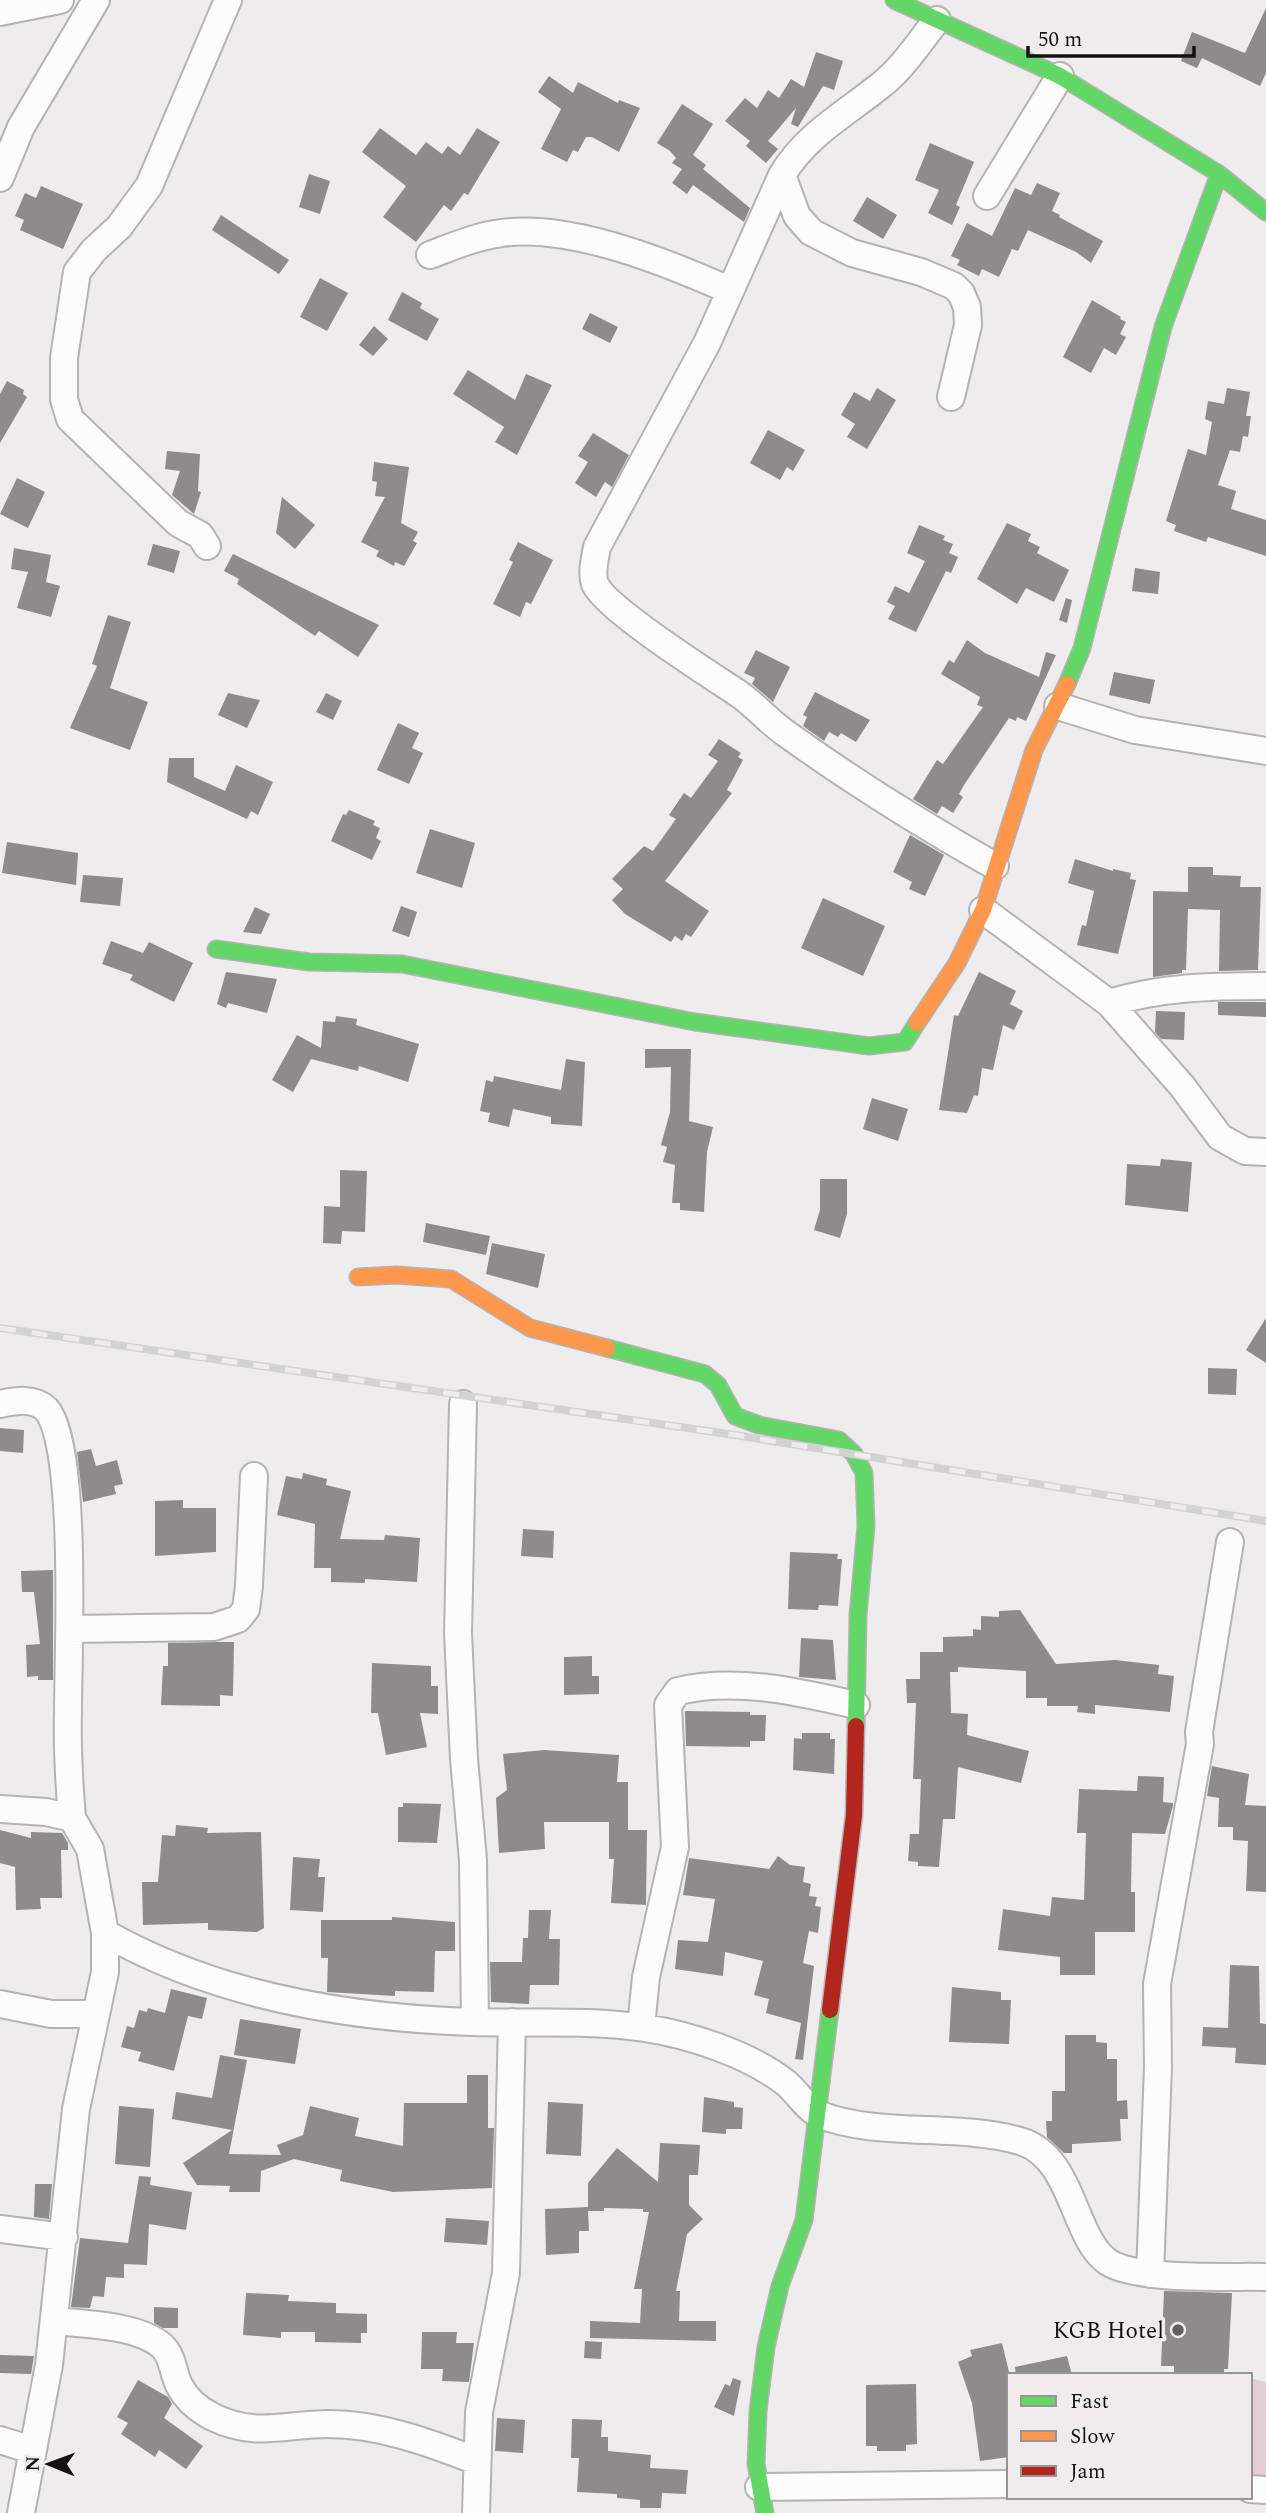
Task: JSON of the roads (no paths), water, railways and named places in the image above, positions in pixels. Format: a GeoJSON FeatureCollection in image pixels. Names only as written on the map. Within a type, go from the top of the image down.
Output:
{"type":"FeatureCollection","features":[{"type":"Feature","properties":{"kind":"street"},"geometry":{"type":"LineString","coordinates":[[0,12],[60,0]]}},
{"type":"Feature","properties":{"kind":"street"},"geometry":{"type":"LineString","coordinates":[[0,178],[21,127],[96,0]]}},
{"type":"Feature","properties":{"kind":"street"},"geometry":{"type":"LineString","coordinates":[[207,546],[200,535],[178,523],[70,419],[64,399],[64,358],[77,272],[94,250],[119,227],[149,186],[228,0]]}},
{"type":"Feature","properties":{"kind":"street"},"geometry":{"type":"LineString","coordinates":[[894,0],[1060,76],[1219,174],[1266,212]]}},
{"type":"Feature","properties":{"kind":"street"},"geometry":{"type":"LineString","coordinates":[[937,20],[883,83],[844,115],[814,133],[796,152],[782,174],[708,343],[597,547],[593,569],[595,584],[606,598],[661,641],[743,696],[782,732],[867,791],[995,866]]}},
{"type":"Feature","properties":{"kind":"street"},"geometry":{"type":"LineString","coordinates":[[987,196],[1060,76]]}},
{"type":"Feature","properties":{"kind":"street"},"geometry":{"type":"LineString","coordinates":[[782,174],[797,216],[811,232],[852,253],[921,272],[954,286],[961,293],[967,307],[968,325],[951,397]]}},
{"type":"Feature","properties":{"kind":"street"},"geometry":{"type":"LineString","coordinates":[[216,949],[309,962],[402,964],[695,1022],[889,1046],[905,1042],[957,964],[983,910],[1034,750],[1058,706],[1082,648],[1102,581],[1163,327],[1219,174]]}},
{"type":"Feature","properties":{"kind":"street"},"geometry":{"type":"LineString","coordinates":[[430,255],[477,238],[528,232],[626,251],[671,264],[729,290]]}},
{"type":"Feature","properties":{"kind":"street"},"geometry":{"type":"LineString","coordinates":[[1058,706],[1135,730],[1266,751]]}},
{"type":"Feature","properties":{"kind":"street"},"geometry":{"type":"LineString","coordinates":[[983,910],[1109,1003],[1182,1086],[1220,1138],[1245,1151],[1266,1152]]}},
{"type":"Feature","properties":{"kind":"street"},"geometry":{"type":"LineString","coordinates":[[1109,1003],[1139,994],[1179,988],[1266,986]]}},
{"type":"Feature","properties":{"kind":"street"},"geometry":{"type":"LineString","coordinates":[[358,1277],[396,1275],[451,1279],[481,1295],[530,1328],[705,1374],[718,1385],[735,1416],[745,1421],[839,1440],[854,1454],[863,1473],[866,1526],[858,1615],[853,1815],[804,2220],[780,2286],[766,2347],[758,2411],[759,2487],[765,2513]]}},
{"type":"Feature","properties":{"kind":"street"},"geometry":{"type":"LineString","coordinates":[[0,1404],[34,1401],[45,1408],[55,1424],[71,1574],[68,1769],[72,1818],[90,1849],[105,1933],[105,1972],[76,2109],[49,2365],[21,2513]]}},
{"type":"Feature","properties":{"kind":"street"},"geometry":{"type":"LineString","coordinates":[[463,1404],[458,1633],[464,1759],[473,1860],[475,2022]]}},
{"type":"Feature","properties":{"kind":"street"},"geometry":{"type":"LineString","coordinates":[[70,1629],[214,1627],[238,1619],[246,1609],[249,1587],[254,1476]]}},
{"type":"Feature","properties":{"kind":"street"},"geometry":{"type":"LineString","coordinates":[[1150,2274],[1158,2067],[1157,1984],[1200,1744],[1199,1732],[1230,1542]]}},
{"type":"Feature","properties":{"kind":"street"},"geometry":{"type":"LineString","coordinates":[[640,2027],[646,1977],[675,1846],[668,1705],[678,1691],[695,1687],[734,1685],[800,1693],[856,1705]]}},
{"type":"Feature","properties":{"kind":"street"},"geometry":{"type":"LineString","coordinates":[[0,1809],[46,1812],[72,1818]]}},
{"type":"Feature","properties":{"kind":"street"},"geometry":{"type":"LineString","coordinates":[[105,1933],[142,1954],[181,1969],[286,2001],[369,2016],[475,2022],[606,2023],[684,2035],[733,2054],[785,2082],[816,2113],[876,2127],[925,2129],[1022,2142],[1051,2163],[1073,2200],[1095,2249],[1109,2263],[1150,2274],[1266,2277]]}},
{"type":"Feature","properties":{"kind":"street"},"geometry":{"type":"LineString","coordinates":[[0,2004],[51,2014],[94,2014]]}},
{"type":"Feature","properties":{"kind":"street"},"geometry":{"type":"LineString","coordinates":[[476,2513],[479,2412],[507,2259],[512,2022]]}},
{"type":"Feature","properties":{"kind":"street"},"geometry":{"type":"LineString","coordinates":[[0,2229],[64,2237]]}},
{"type":"Feature","properties":{"kind":"street"},"geometry":{"type":"LineString","coordinates":[[54,2321],[99,2325],[152,2340],[168,2354],[179,2385],[196,2407],[244,2428],[278,2430],[328,2424],[361,2427],[395,2433],[477,2461]]}},
{"type":"Feature","properties":{"kind":"street"},"geometry":{"type":"LineString","coordinates":[[0,2440],[32,2450]]}},
{"type":"Feature","properties":{"kind":"street"},"geometry":{"type":"LineString","coordinates":[[759,2487],[1007,2484]]}},
{"type":"Feature","properties":{"kind":"railway"},"geometry":{"type":"LineString","coordinates":[[0,1328],[735,1435],[1266,1521]]}},
{"type":"Feature","properties":{"kind":"place","name":"KGB Hotel"},"geometry":{"type":"Point","coordinates":[1178,2330]}}]}
